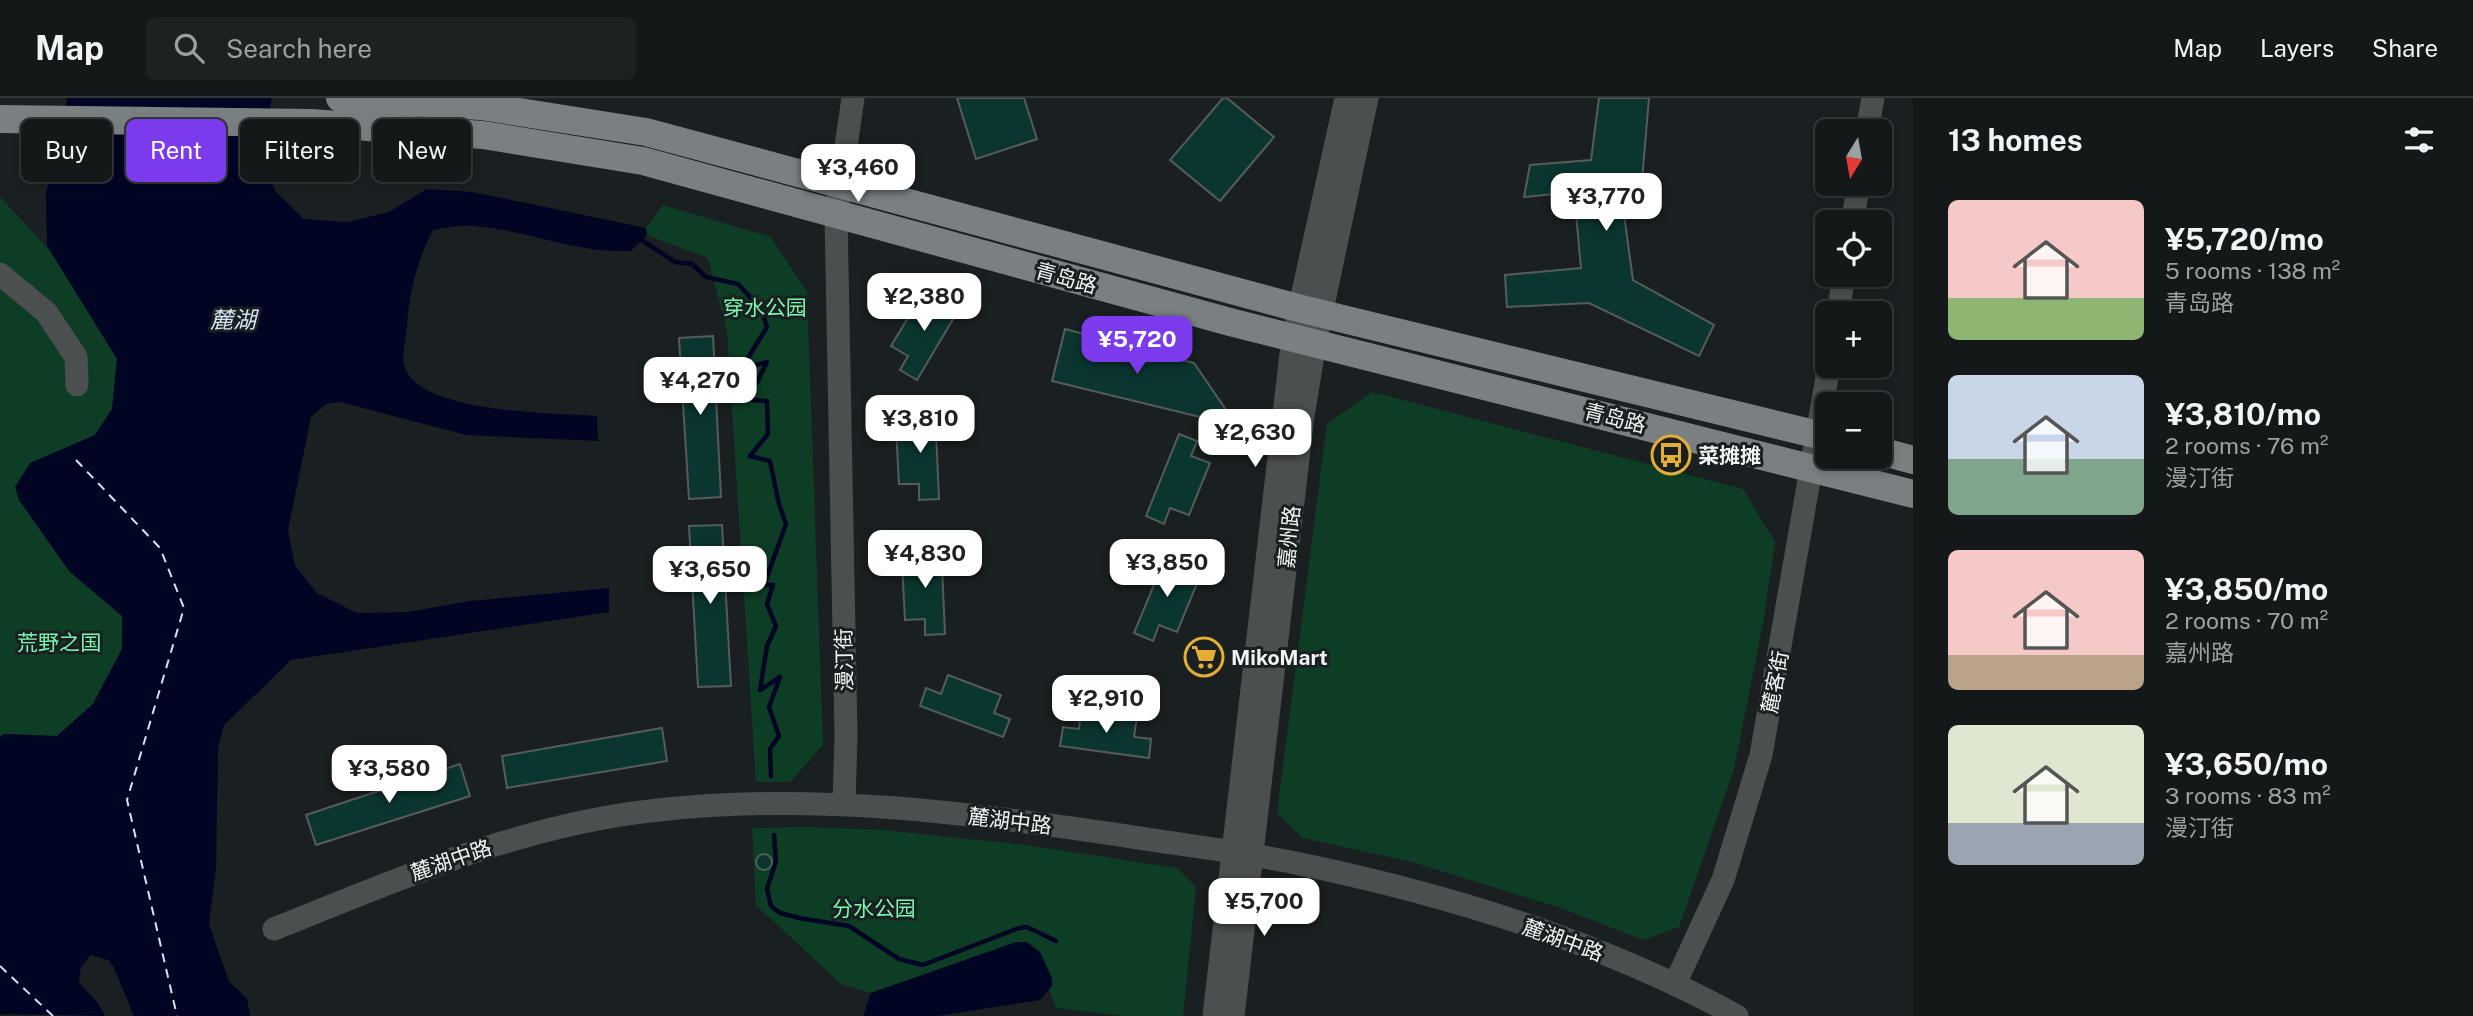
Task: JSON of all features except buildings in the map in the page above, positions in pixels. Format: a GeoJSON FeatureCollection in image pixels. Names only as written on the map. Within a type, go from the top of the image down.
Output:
{"type":"FeatureCollection","features":[{"type":"Feature","properties":{"kind":"main road","name":"青岛路"},"geometry":{"type":"LineString","coordinates":[[340,98],[481,106],[646,132],[1309,310],[1815,433]]}},
{"type":"Feature","properties":{"kind":"main road","name":"青岛路"},"geometry":{"type":"LineString","coordinates":[[0,120],[311,123],[483,135],[643,161],[1304,340],[1913,494]]}},
{"type":"Feature","properties":{"kind":"main road"},"geometry":{"type":"LineString","coordinates":[[1892,454],[1913,460]]}},
{"type":"Feature","properties":{"kind":"street","name":"漫汀街"},"geometry":{"type":"LineString","coordinates":[[844,804],[846,736],[836,215],[838,184],[853,98]]}},
{"type":"Feature","properties":{"kind":"street","name":"嘉州路"},"geometry":{"type":"LineString","coordinates":[[1242,854],[1304,340],[1346,98]]}},
{"type":"Feature","properties":{"kind":"street","name":"嘉州路"},"geometry":{"type":"LineString","coordinates":[[1309,310],[1367,98]]}},
{"type":"Feature","properties":{"kind":"street"},"geometry":{"type":"LineString","coordinates":[[1869,119],[1873,98]]}},
{"type":"Feature","properties":{"kind":"street"},"geometry":{"type":"LineString","coordinates":[[0,274],[46,312],[76,357],[78,386]]}},
{"type":"Feature","properties":{"kind":"street","name":"麓客街"},"geometry":{"type":"LineString","coordinates":[[1675,984],[1723,880],[1745,814],[1770,709],[1815,459]]}},
{"type":"Feature","properties":{"kind":"street","name":"麓湖中路"},"geometry":{"type":"LineString","coordinates":[[274,929],[427,866],[571,824],[649,811],[728,804],[844,804],[992,817],[1242,854],[1371,880],[1544,931],[1675,984],[1737,1016]]}},
{"type":"Feature","properties":{"kind":"street"},"geometry":{"type":"LineString","coordinates":[[1214,1016],[1242,854]]}},
{"type":"Feature","properties":{"kind":"street"},"geometry":{"type":"LineString","coordinates":[[1233,1016],[1242,854]]}},
{"type":"Feature","properties":{"kind":"green space","name":"荒野之国"},"geometry":{"type":"Polygon","coordinates":[[[0,197],[57,258],[117,359],[112,409],[95,435],[71,446],[48,541],[69,571],[122,616],[122,649],[93,704],[57,736],[4,734],[0,737],[0,197]]]}},
{"type":"Feature","properties":{"kind":"green space","name":"穿水公园"},"geometry":{"type":"Polygon","coordinates":[[[663,205],[771,237],[807,292],[823,745],[790,782],[756,782],[727,331],[708,258],[647,235],[646,228],[663,205]]]}},
{"type":"Feature","properties":{"kind":"green space"},"geometry":{"type":"Polygon","coordinates":[[[1372,392],[1743,489],[1775,542],[1764,618],[1734,769],[1679,927],[1643,940],[1561,908],[1412,862],[1303,838],[1277,813],[1327,424],[1372,392]]]}},
{"type":"Feature","properties":{"kind":"green space","name":"分水公园"},"geometry":{"type":"Polygon","coordinates":[[[752,828],[882,830],[1026,845],[1177,868],[1196,887],[1183,1016],[1125,1016],[1056,1008],[1037,959],[1016,943],[871,993],[841,984],[756,905],[752,828]]]}},
{"type":"Feature","properties":{"kind":"water","name":"麓湖"},"geometry":{"type":"Polygon","coordinates":[[[67,98],[272,98],[268,119],[240,119],[240,182],[271,182],[275,191],[304,219],[347,222],[389,212],[427,189],[473,192],[646,228],[647,235],[631,251],[591,249],[491,228],[461,226],[433,230],[422,253],[412,289],[404,364],[414,380],[433,393],[489,408],[597,416],[598,441],[466,435],[340,402],[326,404],[311,417],[288,530],[295,566],[317,593],[357,613],[408,612],[470,601],[609,588],[609,612],[291,660],[224,725],[218,748],[216,868],[209,924],[229,982],[247,998],[250,1016],[134,1016],[113,966],[108,960],[91,955],[81,967],[79,983],[98,1003],[105,1016],[0,1014],[0,737],[4,734],[57,736],[93,704],[122,649],[122,616],[69,571],[19,500],[15,487],[30,463],[95,435],[112,409],[117,359],[47,246],[46,194],[49,182],[112,182],[112,119],[62,119],[67,98]]]}},
{"type":"Feature","properties":{"kind":"water"},"geometry":{"type":"Polygon","coordinates":[[[1016,942],[1027,942],[1040,952],[1052,978],[1052,986],[1040,1000],[937,1016],[863,1016],[871,993],[1016,942]]]}},
{"type":"Feature","properties":{"kind":"waterway"},"geometry":{"type":"LineString","coordinates":[[637,237],[675,262],[692,264],[706,277],[738,284],[761,309],[767,327],[746,361],[747,367],[767,362],[750,396],[753,400],[767,401],[768,434],[750,456],[770,461],[786,524],[764,585],[773,585],[767,604],[776,626],[767,646],[760,690],[780,677],[769,707],[779,736],[770,749],[771,776]]}},
{"type":"Feature","properties":{"kind":"waterway"},"geometry":{"type":"LineString","coordinates":[[774,835],[776,861],[767,889],[771,906],[780,913],[799,918],[849,926],[899,959],[923,965],[1027,927],[1056,941]]}},
{"type":"Feature","properties":{"kind":"ferry route"},"geometry":{"type":"LineString","coordinates":[[76,460],[160,548],[184,608],[127,800],[177,1016]]}},
{"type":"Feature","properties":{"kind":"ferry route"},"geometry":{"type":"LineString","coordinates":[[0,966],[53,1016]]}},
{"type":"Feature","properties":{"kind":"place","name":"菜摊摊"},"geometry":{"type":"Point","coordinates":[1671,455]}},
{"type":"Feature","properties":{"kind":"place","name":"MikoMart"},"geometry":{"type":"Point","coordinates":[1204,657]}}]}
